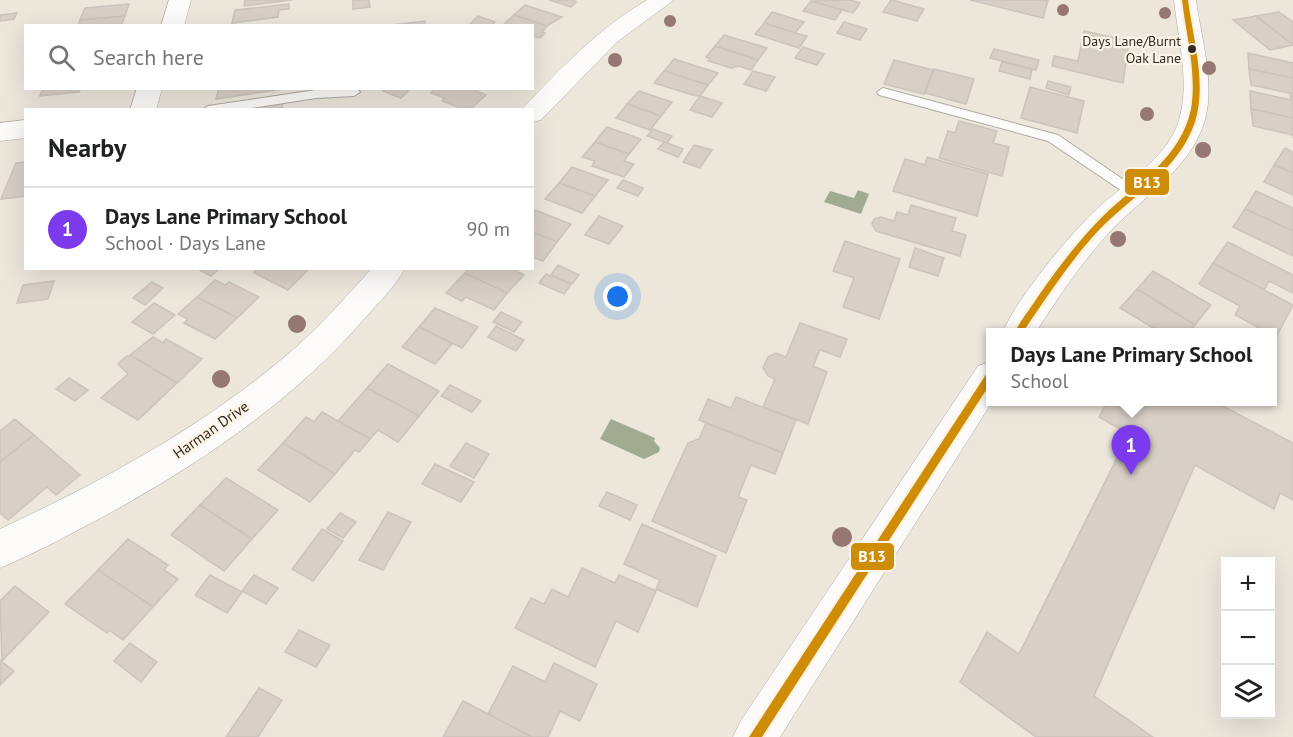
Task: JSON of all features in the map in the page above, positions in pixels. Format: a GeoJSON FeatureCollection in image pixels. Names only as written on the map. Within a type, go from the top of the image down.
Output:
{"type":"FeatureCollection","features":[{"type":"Feature","properties":{"kind":"street"},"geometry":{"type":"LineString","coordinates":[[173,24],[180,0]]}},
{"type":"Feature","properties":{"kind":"street"},"geometry":{"type":"LineString","coordinates":[[534,112],[584,59],[622,27],[663,0]]}},
{"type":"Feature","properties":{"kind":"street"},"geometry":{"type":"LineString","coordinates":[[1021,328],[1072,254],[1133,191],[1178,149],[1191,122],[1193,84],[1185,0]]}},
{"type":"Feature","properties":{"kind":"street"},"geometry":{"type":"LineString","coordinates":[[144,108],[149,90]]}},
{"type":"Feature","properties":{"kind":"street"},"geometry":{"type":"LineString","coordinates":[[0,132],[24,129]]}},
{"type":"Feature","properties":{"kind":"street","name":"Harman Drive"},"geometry":{"type":"LineString","coordinates":[[0,549],[153,469],[243,408],[305,359],[388,270]]}},
{"type":"Feature","properties":{"kind":"street"},"geometry":{"type":"LineString","coordinates":[[755,737],[986,382]]}},
{"type":"Feature","properties":{"kind":"lane"},"geometry":{"type":"LineString","coordinates":[[222,108],[304,96],[354,92]]}},
{"type":"Feature","properties":{"kind":"lane"},"geometry":{"type":"LineString","coordinates":[[884,92],[1053,138],[1133,191]]}},
{"type":"Feature","properties":{"kind":"shaded area"},"geometry":{"type":"Polygon","coordinates":[[[858,190],[869,194],[861,214],[824,202],[830,191],[854,198],[858,190]]]}},
{"type":"Feature","properties":{"kind":"shaded area"},"geometry":{"type":"Polygon","coordinates":[[[611,419],[655,438],[654,441],[660,448],[659,452],[644,459],[600,439],[611,419]]]}},
{"type":"Feature","properties":{"kind":"building"},"geometry":{"type":"Polygon","coordinates":[[[245,0],[292,0],[244,6],[245,0]]]}},
{"type":"Feature","properties":{"kind":"building"},"geometry":{"type":"Polygon","coordinates":[[[353,0],[369,0],[370,7],[353,9],[353,0]]]}},
{"type":"Feature","properties":{"kind":"building"},"geometry":{"type":"Polygon","coordinates":[[[549,0],[574,0],[576,2],[571,7],[549,0]]]}},
{"type":"Feature","properties":{"kind":"building"},"geometry":{"type":"Polygon","coordinates":[[[851,0],[860,3],[853,13],[811,1],[851,0]]]}},
{"type":"Feature","properties":{"kind":"building"},"geometry":{"type":"Polygon","coordinates":[[[891,0],[924,9],[917,21],[883,12],[891,0]]]}},
{"type":"Feature","properties":{"kind":"building"},"geometry":{"type":"Polygon","coordinates":[[[970,0],[1048,0],[1043,18],[970,0]]]}},
{"type":"Feature","properties":{"kind":"building"},"geometry":{"type":"Polygon","coordinates":[[[811,1],[842,10],[835,20],[803,11],[811,1]]]}},
{"type":"Feature","properties":{"kind":"building"},"geometry":{"type":"Polygon","coordinates":[[[129,4],[125,16],[80,20],[85,8],[129,4]]]}},
{"type":"Feature","properties":{"kind":"building"},"geometry":{"type":"Polygon","coordinates":[[[289,4],[289,9],[279,10],[278,17],[232,23],[235,10],[289,4]]]}},
{"type":"Feature","properties":{"kind":"building"},"geometry":{"type":"Polygon","coordinates":[[[525,5],[562,17],[547,26],[514,15],[525,5]]]}},
{"type":"Feature","properties":{"kind":"building"},"geometry":{"type":"Polygon","coordinates":[[[772,12],[804,22],[795,33],[764,23],[772,12]]]}},
{"type":"Feature","properties":{"kind":"building"},"geometry":{"type":"Polygon","coordinates":[[[1279,12],[1293,22],[1293,45],[1256,16],[1279,12]]]}},
{"type":"Feature","properties":{"kind":"building"},"geometry":{"type":"Polygon","coordinates":[[[17,13],[14,19],[0,21],[0,15],[17,13]]]}},
{"type":"Feature","properties":{"kind":"building"},"geometry":{"type":"Polygon","coordinates":[[[514,15],[547,26],[540,38],[534,36],[534,24],[504,24],[514,15]]]}},
{"type":"Feature","properties":{"kind":"building"},"geometry":{"type":"Polygon","coordinates":[[[125,16],[122,24],[79,24],[80,20],[125,16]]]}},
{"type":"Feature","properties":{"kind":"building"},"geometry":{"type":"Polygon","coordinates":[[[478,16],[495,22],[493,24],[470,24],[478,16]]]}},
{"type":"Feature","properties":{"kind":"building"},"geometry":{"type":"Polygon","coordinates":[[[1256,16],[1293,45],[1270,50],[1233,20],[1256,16]]]}},
{"type":"Feature","properties":{"kind":"building"},"geometry":{"type":"Polygon","coordinates":[[[425,21],[425,24],[400,24],[425,21]]]}},
{"type":"Feature","properties":{"kind":"building"},"geometry":{"type":"Polygon","coordinates":[[[844,22],[867,29],[860,40],[837,33],[844,22]]]}},
{"type":"Feature","properties":{"kind":"building"},"geometry":{"type":"Polygon","coordinates":[[[764,23],[807,36],[799,48],[755,34],[764,23]]]}},
{"type":"Feature","properties":{"kind":"building"},"geometry":{"type":"Polygon","coordinates":[[[1084,31],[1129,41],[1123,83],[1052,66],[1054,56],[1078,61],[1084,31]]]}},
{"type":"Feature","properties":{"kind":"building"},"geometry":{"type":"Polygon","coordinates":[[[724,35],[767,48],[758,60],[715,46],[724,35]]]}},
{"type":"Feature","properties":{"kind":"building"},"geometry":{"type":"Polygon","coordinates":[[[715,46],[758,60],[751,70],[739,66],[731,68],[708,61],[710,59],[706,57],[715,46]]]}},
{"type":"Feature","properties":{"kind":"building"},"geometry":{"type":"Polygon","coordinates":[[[803,47],[824,54],[817,65],[795,58],[803,47]]]}},
{"type":"Feature","properties":{"kind":"building"},"geometry":{"type":"Polygon","coordinates":[[[994,49],[1039,60],[1036,70],[990,58],[994,49]]]}},
{"type":"Feature","properties":{"kind":"building"},"geometry":{"type":"Polygon","coordinates":[[[1248,53],[1293,63],[1293,78],[1249,69],[1248,53]]]}},
{"type":"Feature","properties":{"kind":"building"},"geometry":{"type":"Polygon","coordinates":[[[674,59],[718,73],[708,85],[664,71],[674,59]]]}},
{"type":"Feature","properties":{"kind":"building"},"geometry":{"type":"Polygon","coordinates":[[[894,60],[933,70],[924,94],[884,84],[894,60]]]}},
{"type":"Feature","properties":{"kind":"building"},"geometry":{"type":"Polygon","coordinates":[[[1002,62],[1032,69],[1030,79],[999,71],[1002,62]]]}},
{"type":"Feature","properties":{"kind":"building"},"geometry":{"type":"Polygon","coordinates":[[[934,69],[974,79],[966,104],[925,93],[934,69]]]}},
{"type":"Feature","properties":{"kind":"building"},"geometry":{"type":"Polygon","coordinates":[[[1249,69],[1293,78],[1293,94],[1251,85],[1249,69]]]}},
{"type":"Feature","properties":{"kind":"building"},"geometry":{"type":"Polygon","coordinates":[[[664,71],[708,85],[701,95],[696,96],[654,83],[664,71]]]}},
{"type":"Feature","properties":{"kind":"building"},"geometry":{"type":"Polygon","coordinates":[[[753,71],[775,77],[766,91],[744,84],[753,71]]]}},
{"type":"Feature","properties":{"kind":"building"},"geometry":{"type":"Polygon","coordinates":[[[1048,81],[1071,87],[1069,95],[1046,88],[1048,81]]]}},
{"type":"Feature","properties":{"kind":"building"},"geometry":{"type":"Polygon","coordinates":[[[1030,87],[1084,101],[1077,133],[1021,118],[1030,87]]]}},
{"type":"Feature","properties":{"kind":"building"},"geometry":{"type":"Polygon","coordinates":[[[42,90],[80,90],[79,92],[40,96],[42,90]]]}},
{"type":"Feature","properties":{"kind":"building"},"geometry":{"type":"Polygon","coordinates":[[[218,90],[276,90],[216,99],[218,90]]]}},
{"type":"Feature","properties":{"kind":"building"},"geometry":{"type":"Polygon","coordinates":[[[384,90],[409,90],[401,98],[384,90]]]}},
{"type":"Feature","properties":{"kind":"building"},"geometry":{"type":"Polygon","coordinates":[[[433,90],[474,90],[486,95],[472,108],[466,106],[460,108],[442,101],[445,98],[431,93],[433,90]]]}},
{"type":"Feature","properties":{"kind":"building"},"geometry":{"type":"Polygon","coordinates":[[[639,91],[672,102],[661,116],[627,104],[639,91]]]}},
{"type":"Feature","properties":{"kind":"building"},"geometry":{"type":"Polygon","coordinates":[[[1250,91],[1291,100],[1290,95],[1293,95],[1293,118],[1251,109],[1250,91]]]}},
{"type":"Feature","properties":{"kind":"building"},"geometry":{"type":"Polygon","coordinates":[[[700,96],[722,103],[712,117],[690,110],[700,96]]]}},
{"type":"Feature","properties":{"kind":"building"},"geometry":{"type":"Polygon","coordinates":[[[283,103],[282,108],[246,107],[283,103]]]}},
{"type":"Feature","properties":{"kind":"building"},"geometry":{"type":"Polygon","coordinates":[[[627,104],[661,116],[650,130],[616,118],[627,104]]]}},
{"type":"Feature","properties":{"kind":"building"},"geometry":{"type":"Polygon","coordinates":[[[1251,109],[1293,118],[1293,135],[1253,126],[1251,109]]]}},
{"type":"Feature","properties":{"kind":"building"},"geometry":{"type":"Polygon","coordinates":[[[959,121],[997,131],[993,143],[1009,147],[1002,176],[939,158],[948,131],[955,133],[959,121]]]}},
{"type":"Feature","properties":{"kind":"building"},"geometry":{"type":"Polygon","coordinates":[[[607,127],[641,139],[629,154],[595,142],[607,127]]]}},
{"type":"Feature","properties":{"kind":"building"},"geometry":{"type":"Polygon","coordinates":[[[653,129],[672,136],[667,143],[647,136],[653,129]]]}},
{"type":"Feature","properties":{"kind":"building"},"geometry":{"type":"Polygon","coordinates":[[[595,142],[629,154],[624,161],[634,164],[624,177],[592,166],[595,161],[582,157],[595,142]]]}},
{"type":"Feature","properties":{"kind":"building"},"geometry":{"type":"Polygon","coordinates":[[[664,142],[683,149],[678,157],[658,149],[664,142]]]}},
{"type":"Feature","properties":{"kind":"building"},"geometry":{"type":"Polygon","coordinates":[[[694,145],[712,150],[700,168],[683,162],[694,145]]]}},
{"type":"Feature","properties":{"kind":"building"},"geometry":{"type":"Polygon","coordinates":[[[1285,148],[1293,152],[1293,173],[1274,165],[1285,148]]]}},
{"type":"Feature","properties":{"kind":"building"},"geometry":{"type":"Polygon","coordinates":[[[927,157],[988,174],[977,216],[893,191],[905,159],[925,165],[927,157]]]}},
{"type":"Feature","properties":{"kind":"building"},"geometry":{"type":"Polygon","coordinates":[[[24,162],[24,196],[1,199],[16,163],[24,162]]]}},
{"type":"Feature","properties":{"kind":"building"},"geometry":{"type":"Polygon","coordinates":[[[1274,165],[1293,173],[1293,195],[1264,182],[1274,165]]]}},
{"type":"Feature","properties":{"kind":"building"},"geometry":{"type":"Polygon","coordinates":[[[572,167],[608,180],[595,196],[559,183],[572,167]]]}},
{"type":"Feature","properties":{"kind":"building"},"geometry":{"type":"Polygon","coordinates":[[[623,180],[643,188],[638,196],[617,188],[623,180]]]}},
{"type":"Feature","properties":{"kind":"building"},"geometry":{"type":"Polygon","coordinates":[[[559,183],[595,196],[582,213],[545,199],[559,183]]]}},
{"type":"Feature","properties":{"kind":"building"},"geometry":{"type":"Polygon","coordinates":[[[1256,191],[1293,208],[1293,231],[1245,209],[1256,191]]]}},
{"type":"Feature","properties":{"kind":"building"},"geometry":{"type":"Polygon","coordinates":[[[911,205],[956,218],[952,231],[966,235],[960,256],[876,231],[872,224],[874,219],[881,217],[894,221],[897,212],[908,215],[911,205]]]}},
{"type":"Feature","properties":{"kind":"building"},"geometry":{"type":"Polygon","coordinates":[[[1245,209],[1293,231],[1293,256],[1233,227],[1245,209]]]}},
{"type":"Feature","properties":{"kind":"building"},"geometry":{"type":"Polygon","coordinates":[[[535,210],[571,224],[557,242],[534,233],[535,210]]]}},
{"type":"Feature","properties":{"kind":"building"},"geometry":{"type":"Polygon","coordinates":[[[599,216],[623,226],[609,244],[585,235],[599,216]]]}},
{"type":"Feature","properties":{"kind":"building"},"geometry":{"type":"Polygon","coordinates":[[[534,233],[557,242],[543,261],[534,258],[534,233]]]}},
{"type":"Feature","properties":{"kind":"building"},"geometry":{"type":"Polygon","coordinates":[[[845,241],[900,259],[879,319],[843,307],[854,278],[833,271],[845,241]]]}},
{"type":"Feature","properties":{"kind":"building"},"geometry":{"type":"Polygon","coordinates":[[[1228,242],[1293,275],[1293,293],[1269,281],[1264,290],[1213,263],[1228,242]]]}},
{"type":"Feature","properties":{"kind":"building"},"geometry":{"type":"Polygon","coordinates":[[[915,248],[944,258],[938,276],[909,267],[915,248]]]}},
{"type":"Feature","properties":{"kind":"building"},"geometry":{"type":"Polygon","coordinates":[[[1213,263],[1293,305],[1277,335],[1277,328],[1259,328],[1235,315],[1240,306],[1199,284],[1213,263]]]}},
{"type":"Feature","properties":{"kind":"building"},"geometry":{"type":"Polygon","coordinates":[[[558,265],[579,275],[572,284],[551,275],[558,265]]]}},
{"type":"Feature","properties":{"kind":"building"},"geometry":{"type":"Polygon","coordinates":[[[200,270],[218,270],[211,276],[200,270]]]}},
{"type":"Feature","properties":{"kind":"building"},"geometry":{"type":"Polygon","coordinates":[[[255,270],[307,271],[288,290],[254,273],[255,270]]]}},
{"type":"Feature","properties":{"kind":"building"},"geometry":{"type":"Polygon","coordinates":[[[467,270],[515,270],[524,275],[507,293],[465,273],[467,270]]]}},
{"type":"Feature","properties":{"kind":"building"},"geometry":{"type":"Polygon","coordinates":[[[1153,271],[1211,305],[1195,325],[1137,289],[1153,271]]]}},
{"type":"Feature","properties":{"kind":"building"},"geometry":{"type":"Polygon","coordinates":[[[465,273],[507,293],[494,310],[466,297],[462,301],[446,293],[465,273]]]}},
{"type":"Feature","properties":{"kind":"building"},"geometry":{"type":"Polygon","coordinates":[[[546,274],[571,284],[564,294],[539,283],[546,274]]]}},
{"type":"Feature","properties":{"kind":"building"},"geometry":{"type":"Polygon","coordinates":[[[215,280],[225,285],[229,282],[259,297],[237,318],[197,297],[215,280]]]}},
{"type":"Feature","properties":{"kind":"building"},"geometry":{"type":"Polygon","coordinates":[[[54,281],[48,299],[17,303],[23,285],[54,281]]]}},
{"type":"Feature","properties":{"kind":"building"},"geometry":{"type":"Polygon","coordinates":[[[152,282],[163,288],[145,305],[133,298],[152,282]]]}},
{"type":"Feature","properties":{"kind":"building"},"geometry":{"type":"Polygon","coordinates":[[[1137,289],[1195,325],[1192,328],[1153,328],[1120,308],[1137,289]]]}},
{"type":"Feature","properties":{"kind":"building"},"geometry":{"type":"Polygon","coordinates":[[[197,297],[237,318],[215,339],[184,323],[188,319],[178,314],[197,297]]]}},
{"type":"Feature","properties":{"kind":"building"},"geometry":{"type":"Polygon","coordinates":[[[154,303],[175,315],[153,334],[132,322],[154,303]]]}},
{"type":"Feature","properties":{"kind":"building"},"geometry":{"type":"Polygon","coordinates":[[[435,308],[478,327],[462,348],[419,327],[435,308]]]}},
{"type":"Feature","properties":{"kind":"building"},"geometry":{"type":"Polygon","coordinates":[[[501,312],[522,322],[514,332],[493,322],[501,312]]]}},
{"type":"Feature","properties":{"kind":"building"},"geometry":{"type":"Polygon","coordinates":[[[800,323],[847,339],[840,357],[820,350],[813,366],[827,372],[808,424],[763,407],[775,379],[768,376],[763,368],[768,357],[776,353],[786,357],[800,323]]]}},
{"type":"Feature","properties":{"kind":"building"},"geometry":{"type":"Polygon","coordinates":[[[496,326],[524,340],[516,351],[488,337],[496,326]]]}},
{"type":"Feature","properties":{"kind":"building"},"geometry":{"type":"Polygon","coordinates":[[[419,327],[452,344],[435,364],[402,347],[419,327]]]}},
{"type":"Feature","properties":{"kind":"building"},"geometry":{"type":"Polygon","coordinates":[[[153,337],[163,343],[166,339],[202,359],[177,383],[130,355],[153,337]]]}},
{"type":"Feature","properties":{"kind":"building"},"geometry":{"type":"Polygon","coordinates":[[[127,356],[132,356],[177,383],[138,420],[101,398],[128,374],[118,364],[127,356]]]}},
{"type":"Feature","properties":{"kind":"building"},"geometry":{"type":"Polygon","coordinates":[[[388,364],[439,391],[419,416],[367,388],[388,364]]]}},
{"type":"Feature","properties":{"kind":"building"},"geometry":{"type":"Polygon","coordinates":[[[69,378],[88,390],[75,401],[56,389],[69,378]]]}},
{"type":"Feature","properties":{"kind":"building"},"geometry":{"type":"Polygon","coordinates":[[[450,385],[481,401],[472,412],[441,396],[450,385]]]}},
{"type":"Feature","properties":{"kind":"building"},"geometry":{"type":"Polygon","coordinates":[[[367,388],[419,416],[398,442],[378,430],[370,439],[338,421],[367,388]]]}},
{"type":"Feature","properties":{"kind":"building"},"geometry":{"type":"Polygon","coordinates":[[[736,397],[796,420],[783,453],[699,420],[708,399],[731,408],[736,397]]]}},
{"type":"Feature","properties":{"kind":"building"},"geometry":{"type":"Polygon","coordinates":[[[1105,406],[1223,406],[1293,443],[1293,500],[1280,493],[1274,509],[1195,465],[1094,696],[1153,737],[1036,737],[960,682],[987,632],[1019,654],[1129,434],[1099,417],[1105,406]]]}},
{"type":"Feature","properties":{"kind":"building"},"geometry":{"type":"Polygon","coordinates":[[[322,412],[370,439],[359,452],[355,450],[335,474],[283,443],[306,417],[314,422],[322,412]]]}},
{"type":"Feature","properties":{"kind":"building"},"geometry":{"type":"Polygon","coordinates":[[[15,419],[34,435],[0,462],[0,431],[15,419]]]}},
{"type":"Feature","properties":{"kind":"building"},"geometry":{"type":"Polygon","coordinates":[[[706,423],[783,453],[775,474],[751,465],[738,497],[747,500],[726,553],[652,521],[688,443],[699,439],[706,423]]]}},
{"type":"Feature","properties":{"kind":"building"},"geometry":{"type":"Polygon","coordinates":[[[34,435],[80,475],[56,495],[47,487],[8,520],[0,513],[0,462],[34,435]]]}},
{"type":"Feature","properties":{"kind":"building"},"geometry":{"type":"Polygon","coordinates":[[[283,443],[335,474],[310,502],[258,470],[283,443]]]}},
{"type":"Feature","properties":{"kind":"building"},"geometry":{"type":"Polygon","coordinates":[[[466,443],[489,454],[474,478],[450,466],[466,443]]]}},
{"type":"Feature","properties":{"kind":"building"},"geometry":{"type":"Polygon","coordinates":[[[435,464],[474,482],[461,502],[422,484],[435,464]]]}},
{"type":"Feature","properties":{"kind":"building"},"geometry":{"type":"Polygon","coordinates":[[[226,478],[278,510],[252,539],[200,505],[226,478]]]}},
{"type":"Feature","properties":{"kind":"building"},"geometry":{"type":"Polygon","coordinates":[[[607,492],[637,505],[630,520],[599,506],[607,492]]]}},
{"type":"Feature","properties":{"kind":"building"},"geometry":{"type":"Polygon","coordinates":[[[200,505],[252,539],[224,571],[171,535],[200,505]]]}},
{"type":"Feature","properties":{"kind":"building"},"geometry":{"type":"Polygon","coordinates":[[[388,512],[411,522],[383,570],[359,560],[388,512]]]}},
{"type":"Feature","properties":{"kind":"building"},"geometry":{"type":"Polygon","coordinates":[[[340,513],[356,522],[343,538],[327,529],[340,513]]]}},
{"type":"Feature","properties":{"kind":"building"},"geometry":{"type":"Polygon","coordinates":[[[642,524],[716,556],[697,607],[656,589],[660,580],[624,564],[642,524]]]}},
{"type":"Feature","properties":{"kind":"building"},"geometry":{"type":"Polygon","coordinates":[[[322,529],[343,541],[313,581],[292,569],[322,529]]]}},
{"type":"Feature","properties":{"kind":"building"},"geometry":{"type":"Polygon","coordinates":[[[128,539],[168,565],[164,570],[178,579],[153,607],[98,570],[128,539]]]}},
{"type":"Feature","properties":{"kind":"building"},"geometry":{"type":"Polygon","coordinates":[[[582,568],[615,583],[619,575],[656,591],[638,632],[616,621],[595,667],[515,628],[531,598],[544,604],[552,589],[568,597],[582,568]]]}},
{"type":"Feature","properties":{"kind":"building"},"geometry":{"type":"Polygon","coordinates":[[[98,570],[153,607],[123,640],[109,630],[107,633],[65,604],[98,570]]]}},
{"type":"Feature","properties":{"kind":"building"},"geometry":{"type":"Polygon","coordinates":[[[210,575],[242,592],[227,613],[195,595],[210,575]]]}},
{"type":"Feature","properties":{"kind":"building"},"geometry":{"type":"Polygon","coordinates":[[[254,575],[278,588],[266,604],[242,591],[254,575]]]}},
{"type":"Feature","properties":{"kind":"building"},"geometry":{"type":"Polygon","coordinates":[[[15,586],[49,612],[2,661],[0,601],[15,586]]]}},
{"type":"Feature","properties":{"kind":"building"},"geometry":{"type":"Polygon","coordinates":[[[299,630],[330,645],[316,667],[285,652],[299,630]]]}},
{"type":"Feature","properties":{"kind":"building"},"geometry":{"type":"Polygon","coordinates":[[[130,643],[157,662],[141,682],[114,661],[130,643]]]}},
{"type":"Feature","properties":{"kind":"building"},"geometry":{"type":"Polygon","coordinates":[[[0,660],[14,671],[0,685],[0,660]]]}},
{"type":"Feature","properties":{"kind":"building"},"geometry":{"type":"Polygon","coordinates":[[[554,663],[597,684],[580,721],[560,711],[548,737],[532,737],[488,714],[513,666],[545,682],[554,663]]]}},
{"type":"Feature","properties":{"kind":"building"},"geometry":{"type":"Polygon","coordinates":[[[259,688],[282,700],[258,737],[226,737],[259,688]]]}},
{"type":"Feature","properties":{"kind":"building"},"geometry":{"type":"Polygon","coordinates":[[[463,701],[488,714],[532,737],[443,737],[463,701]]]}},
{"type":"Feature","properties":{"kind":"transit line","name":"B13"},"geometry":{"type":"LineString","coordinates":[[1022,328],[1084,241],[1162,167],[1184,138],[1191,122],[1196,92],[1185,0]]}},
{"type":"Feature","properties":{"kind":"transit line","name":"B13"},"geometry":{"type":"LineString","coordinates":[[755,737],[986,382]]}},
{"type":"Feature","properties":{"kind":"place","name":"Days Lane/Burnt Oak Lane"},"geometry":{"type":"Point","coordinates":[1192,49]}},
{"type":"Feature","properties":{"kind":"place","name":"Days Lane Primary School"},"geometry":{"type":"Point","coordinates":[1131,475]}}]}
